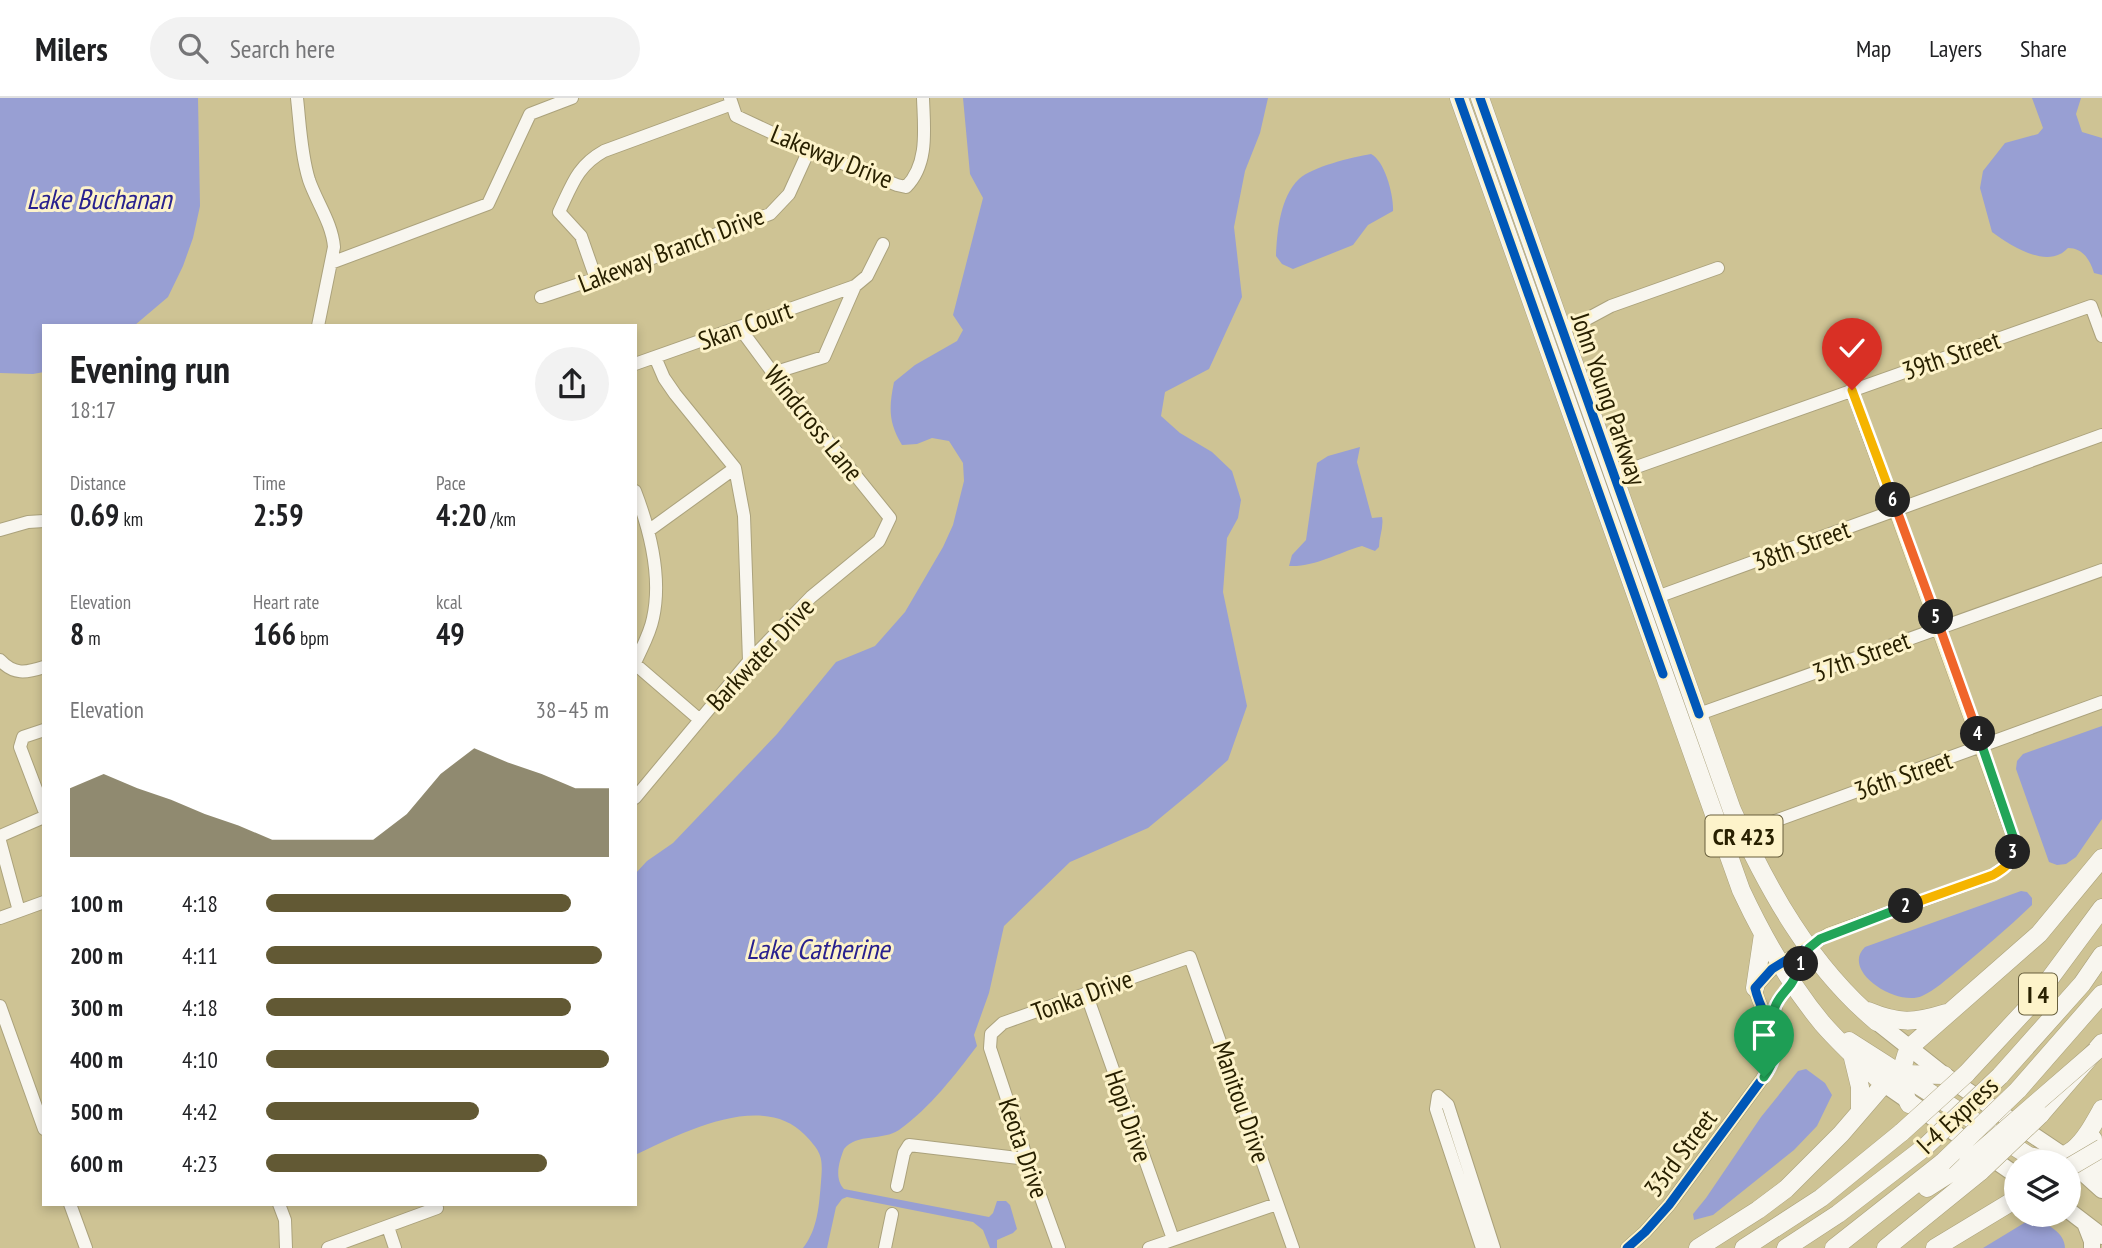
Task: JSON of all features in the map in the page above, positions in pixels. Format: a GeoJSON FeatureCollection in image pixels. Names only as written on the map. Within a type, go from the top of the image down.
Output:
{"type":"FeatureCollection","features":[{"type":"Feature","properties":{"kind":"highway","name":"John Young Parkway"},"geometry":{"type":"LineString","coordinates":[[1459,98],[1729,862],[1763,934],[1792,983],[1823,1023],[1884,1084]]}},
{"type":"Feature","properties":{"kind":"highway","name":"John Young Parkway"},"geometry":{"type":"LineString","coordinates":[[1480,98],[1742,833],[1770,887],[1809,948],[1859,1007],[1877,1022]]}},
{"type":"Feature","properties":{"kind":"highway"},"geometry":{"type":"LineString","coordinates":[[1577,430],[1603,466],[1614,475]]}},
{"type":"Feature","properties":{"kind":"highway"},"geometry":{"type":"LineString","coordinates":[[1667,686],[1682,702],[1699,714]]}},
{"type":"Feature","properties":{"kind":"highway"},"geometry":{"type":"LineString","coordinates":[[1909,1104],[1902,1074],[1909,1048],[2039,934],[2102,858]]}},
{"type":"Feature","properties":{"kind":"highway","name":"I 4"},"geometry":{"type":"LineString","coordinates":[[1744,1248],[1821,1198],[1902,1132],[1966,1073],[2031,1003],[2102,908]]}},
{"type":"Feature","properties":{"kind":"highway"},"geometry":{"type":"LineString","coordinates":[[1755,988],[1763,934]]}},
{"type":"Feature","properties":{"kind":"highway","name":"I-4 Express"},"geometry":{"type":"LineString","coordinates":[[1786,1248],[1838,1214],[1925,1147],[2000,1076],[2082,984],[2102,955]]}},
{"type":"Feature","properties":{"kind":"highway","name":"I-4 Express"},"geometry":{"type":"LineString","coordinates":[[1835,1248],[1943,1162],[2018,1090],[2102,994]]}},
{"type":"Feature","properties":{"kind":"highway"},"geometry":{"type":"LineString","coordinates":[[1859,1007],[1889,1020],[1904,1022],[1930,1018],[1954,1010]]}},
{"type":"Feature","properties":{"kind":"highway"},"geometry":{"type":"LineString","coordinates":[[1823,1023],[2018,1150]]}},
{"type":"Feature","properties":{"kind":"highway"},"geometry":{"type":"LineString","coordinates":[[1856,1233],[1975,1167],[2040,1115],[2099,1046]]}},
{"type":"Feature","properties":{"kind":"highway"},"geometry":{"type":"LineString","coordinates":[[1886,1248],[1931,1214],[1975,1167],[2099,1046]]}},
{"type":"Feature","properties":{"kind":"highway"},"geometry":{"type":"LineString","coordinates":[[1852,1054],[1860,1087],[1860,1112]]}},
{"type":"Feature","properties":{"kind":"highway"},"geometry":{"type":"LineString","coordinates":[[1698,1248],[1786,1189],[1813,1164],[1884,1084],[1902,1074],[1944,1075]]}},
{"type":"Feature","properties":{"kind":"highway"},"geometry":{"type":"LineString","coordinates":[[2075,1150],[2100,1113]]}},
{"type":"Feature","properties":{"kind":"highway"},"geometry":{"type":"LineString","coordinates":[[2100,1113],[2093,1140],[2093,1156],[2102,1183]]}},
{"type":"Feature","properties":{"kind":"highway"},"geometry":{"type":"LineString","coordinates":[[2081,1156],[2102,1148]]}},
{"type":"Feature","properties":{"kind":"highway"},"geometry":{"type":"LineString","coordinates":[[1935,1248],[2004,1206]]}},
{"type":"Feature","properties":{"kind":"main road","name":"John Young Parkway"},"geometry":{"type":"LineString","coordinates":[[1877,1022],[1944,1075],[2049,1150]]}},
{"type":"Feature","properties":{"kind":"main road","name":"John Young Parkway"},"geometry":{"type":"LineString","coordinates":[[1884,1084],[1909,1104],[2004,1167]]}},
{"type":"Feature","properties":{"kind":"main road","name":"John Young Parkway"},"geometry":{"type":"LineString","coordinates":[[2081,1174],[2102,1190]]}},
{"type":"Feature","properties":{"kind":"main road"},"geometry":{"type":"LineString","coordinates":[[2081,1220],[2102,1236]]}},
{"type":"Feature","properties":{"kind":"main road"},"geometry":{"type":"LineString","coordinates":[[2085,1223],[2092,1248]]}},
{"type":"Feature","properties":{"kind":"street"},"geometry":{"type":"LineString","coordinates":[[298,98],[304,164],[333,234],[334,247],[318,324]]}},
{"type":"Feature","properties":{"kind":"street"},"geometry":{"type":"LineString","coordinates":[[331,263],[488,204],[530,114],[572,98]]}},
{"type":"Feature","properties":{"kind":"street","name":"Lakeway Drive"},"geometry":{"type":"LineString","coordinates":[[731,101],[736,116],[809,150],[906,187],[915,178],[922,157],[925,139],[923,98]]}},
{"type":"Feature","properties":{"kind":"street"},"geometry":{"type":"LineString","coordinates":[[596,279],[580,236],[559,212],[578,172],[588,159],[604,151],[731,101]]}},
{"type":"Feature","properties":{"kind":"street","name":"Lakeway Branch Drive"},"geometry":{"type":"LineString","coordinates":[[541,297],[770,214],[789,194],[809,150]]}},
{"type":"Feature","properties":{"kind":"street"},"geometry":{"type":"LineString","coordinates":[[773,373],[824,357],[855,286],[867,276],[883,244]]}},
{"type":"Feature","properties":{"kind":"street"},"geometry":{"type":"LineString","coordinates":[[1562,328],[1585,320],[1611,306],[1718,268]]}},
{"type":"Feature","properties":{"kind":"street","name":"Skan Court"},"geometry":{"type":"LineString","coordinates":[[637,363],[855,286]]}},
{"type":"Feature","properties":{"kind":"street","name":"39th Street"},"geometry":{"type":"LineString","coordinates":[[1614,475],[2091,306],[2102,336]]}},
{"type":"Feature","properties":{"kind":"street","name":"Windcross Lane"},"geometry":{"type":"LineString","coordinates":[[739,327],[890,518]]}},
{"type":"Feature","properties":{"kind":"street"},"geometry":{"type":"LineString","coordinates":[[655,357],[675,394],[734,468],[744,516],[749,661]]}},
{"type":"Feature","properties":{"kind":"street"},"geometry":{"type":"LineString","coordinates":[[1755,988],[1768,972],[1829,934],[2004,869],[2012,859],[2015,842],[1983,747],[1852,390]]}},
{"type":"Feature","properties":{"kind":"street","name":"38th Street"},"geometry":{"type":"LineString","coordinates":[[1657,597],[2102,435]]}},
{"type":"Feature","properties":{"kind":"street"},"geometry":{"type":"LineString","coordinates":[[648,531],[734,468]]}},
{"type":"Feature","properties":{"kind":"street"},"geometry":{"type":"LineString","coordinates":[[637,497],[648,531],[655,572],[656,603],[652,622],[637,659]]}},
{"type":"Feature","properties":{"kind":"street","name":"Barkwater Drive"},"geometry":{"type":"LineString","coordinates":[[637,796],[749,661],[811,597],[879,541],[890,518]]}},
{"type":"Feature","properties":{"kind":"street"},"geometry":{"type":"LineString","coordinates":[[0,530],[42,521]]}},
{"type":"Feature","properties":{"kind":"street","name":"37th Street"},"geometry":{"type":"LineString","coordinates":[[1699,714],[2102,570]]}},
{"type":"Feature","properties":{"kind":"street"},"geometry":{"type":"LineString","coordinates":[[0,660],[6,667],[17,672],[42,668]]}},
{"type":"Feature","properties":{"kind":"street"},"geometry":{"type":"LineString","coordinates":[[637,666],[700,720]]}},
{"type":"Feature","properties":{"kind":"street","name":"36th Street"},"geometry":{"type":"LineString","coordinates":[[1742,833],[2102,702]]}},
{"type":"Feature","properties":{"kind":"street"},"geometry":{"type":"LineString","coordinates":[[42,731],[23,737],[20,747],[42,805]]}},
{"type":"Feature","properties":{"kind":"street"},"geometry":{"type":"LineString","coordinates":[[19,911],[0,839],[42,818]]}},
{"type":"Feature","properties":{"kind":"street"},"geometry":{"type":"LineString","coordinates":[[0,918],[42,903]]}},
{"type":"Feature","properties":{"kind":"street","name":"33rd Street"},"geometry":{"type":"LineString","coordinates":[[1771,1026],[1777,1002],[1792,983],[1809,948]]}},
{"type":"Feature","properties":{"kind":"street","name":"Tonka Drive"},"geometry":{"type":"LineString","coordinates":[[990,1048],[991,1034],[1003,1023],[1190,957]]}},
{"type":"Feature","properties":{"kind":"street","name":"Manitou Drive"},"geometry":{"type":"LineString","coordinates":[[1190,957],[1293,1248]]}},
{"type":"Feature","properties":{"kind":"street","name":"33rd Street"},"geometry":{"type":"LineString","coordinates":[[1627,1248],[1669,1205],[1769,1071],[1777,1048],[1771,1026],[1759,1006],[1755,988]]}},
{"type":"Feature","properties":{"kind":"street","name":"Hopi Drive"},"geometry":{"type":"LineString","coordinates":[[1086,993],[1172,1240]]}},
{"type":"Feature","properties":{"kind":"street"},"geometry":{"type":"LineString","coordinates":[[0,1006],[42,1123]]}},
{"type":"Feature","properties":{"kind":"street","name":"Keota Drive"},"geometry":{"type":"LineString","coordinates":[[990,1048],[1059,1248]]}},
{"type":"Feature","properties":{"kind":"street"},"geometry":{"type":"LineString","coordinates":[[1482,1248],[1436,1109],[1438,1096],[1448,1105],[1494,1248]]}},
{"type":"Feature","properties":{"kind":"street"},"geometry":{"type":"LineString","coordinates":[[897,1186],[904,1153],[909,1145],[1027,1159]]}},
{"type":"Feature","properties":{"kind":"street"},"geometry":{"type":"LineString","coordinates":[[1149,1248],[1278,1204]]}},
{"type":"Feature","properties":{"kind":"street"},"geometry":{"type":"LineString","coordinates":[[71,1206],[86,1248]]}},
{"type":"Feature","properties":{"kind":"street"},"geometry":{"type":"LineString","coordinates":[[280,1206],[285,1220],[286,1248]]}},
{"type":"Feature","properties":{"kind":"street"},"geometry":{"type":"LineString","coordinates":[[328,1248],[437,1208]]}},
{"type":"Feature","properties":{"kind":"street"},"geometry":{"type":"LineString","coordinates":[[886,1248],[892,1214]]}},
{"type":"Feature","properties":{"kind":"street"},"geometry":{"type":"LineString","coordinates":[[388,1227],[395,1248]]}},
{"type":"Feature","properties":{"kind":"water","name":"Lake Buchanan"},"geometry":{"type":"Polygon","coordinates":[[[0,98],[198,98],[200,206],[193,238],[168,297],[136,324],[42,324],[42,372],[0,373],[0,98]]]}},
{"type":"Feature","properties":{"kind":"water","name":"Lake Catherine"},"geometry":{"type":"Polygon","coordinates":[[[963,98],[1268,98],[1260,133],[1245,171],[1234,227],[1242,297],[1209,369],[1165,392],[1161,416],[1180,433],[1212,452],[1232,471],[1241,500],[1238,518],[1227,538],[1223,592],[1247,706],[1228,760],[1148,828],[1070,862],[1004,926],[989,993],[974,1035],[977,1046],[941,1091],[899,1130],[856,1141],[844,1149],[838,1175],[844,1189],[989,1217],[997,1201],[1006,1201],[1010,1205],[1017,1229],[997,1240],[997,1248],[990,1248],[983,1230],[973,1222],[847,1197],[836,1207],[827,1248],[803,1248],[817,1217],[821,1161],[811,1141],[787,1122],[767,1116],[721,1120],[637,1154],[637,872],[647,861],[673,843],[777,734],[836,662],[875,646],[905,612],[943,547],[953,525],[964,481],[963,463],[949,441],[932,438],[917,444],[902,445],[894,429],[891,407],[894,382],[915,365],[957,341],[963,330],[953,315],[983,198],[970,174],[963,98]]]}},
{"type":"Feature","properties":{"kind":"water"},"geometry":{"type":"Polygon","coordinates":[[[2032,98],[2081,98],[2076,114],[2082,132],[2102,138],[2102,275],[2094,273],[2088,259],[2078,250],[2068,248],[2050,257],[2030,254],[1992,232],[1980,188],[1983,171],[2005,143],[2038,134],[2043,128],[2032,98]]]}},
{"type":"Feature","properties":{"kind":"water"},"geometry":{"type":"Polygon","coordinates":[[[1371,154],[1388,180],[1393,211],[1368,225],[1353,245],[1293,269],[1282,264],[1276,256],[1279,226],[1284,205],[1293,186],[1313,170],[1371,154]]]}},
{"type":"Feature","properties":{"kind":"water"},"geometry":{"type":"Polygon","coordinates":[[[1360,447],[1357,462],[1372,518],[1382,517],[1379,547],[1375,551],[1362,546],[1317,562],[1289,566],[1292,555],[1306,540],[1317,463],[1328,456],[1360,447]]]}},
{"type":"Feature","properties":{"kind":"water"},"geometry":{"type":"Polygon","coordinates":[[[2102,726],[2102,819],[2076,857],[2066,864],[2057,865],[2049,862],[2016,769],[2017,761],[2023,754],[2102,726]]]}},
{"type":"Feature","properties":{"kind":"water"},"geometry":{"type":"Polygon","coordinates":[[[2021,891],[2027,892],[2032,898],[2032,905],[1950,977],[1922,996],[1911,998],[1886,992],[1865,976],[1859,956],[1865,947],[2021,891]]]}},
{"type":"Feature","properties":{"kind":"water"},"geometry":{"type":"Polygon","coordinates":[[[1806,1069],[1825,1083],[1832,1095],[1817,1126],[1794,1150],[1713,1215],[1694,1220],[1693,1214],[1761,1117],[1798,1071],[1806,1069]]]}},
{"type":"Feature","properties":{"kind":"water"},"geometry":{"type":"Polygon","coordinates":[[[2018,1227],[2051,1227],[2059,1233],[2065,1248],[1983,1248],[2018,1227]]]}},
{"type":"Feature","properties":{"kind":"cycle path"},"geometry":{"type":"LineString","coordinates":[[1459,98],[1663,674]]}},
{"type":"Feature","properties":{"kind":"cycle path"},"geometry":{"type":"LineString","coordinates":[[1480,98],[1699,714]]}},
{"type":"Feature","properties":{"kind":"cycle path"},"geometry":{"type":"LineString","coordinates":[[1627,1248],[1669,1205],[1768,1071],[1775,1047],[1774,1037],[1755,988],[1772,969],[1829,934],[1993,875],[2006,865],[2014,848],[2015,842],[1852,390]]}},
{"type":"Feature","properties":{"kind":"route"},"geometry":{"type":"LineString","coordinates":[[1764,1077],[1769,1071],[1777,1048],[1771,1026],[1775,1007],[1792,983],[1809,948],[1829,934],[1993,875],[2004,869],[2012,859],[2015,842],[1983,747],[1852,390]]}}]}
